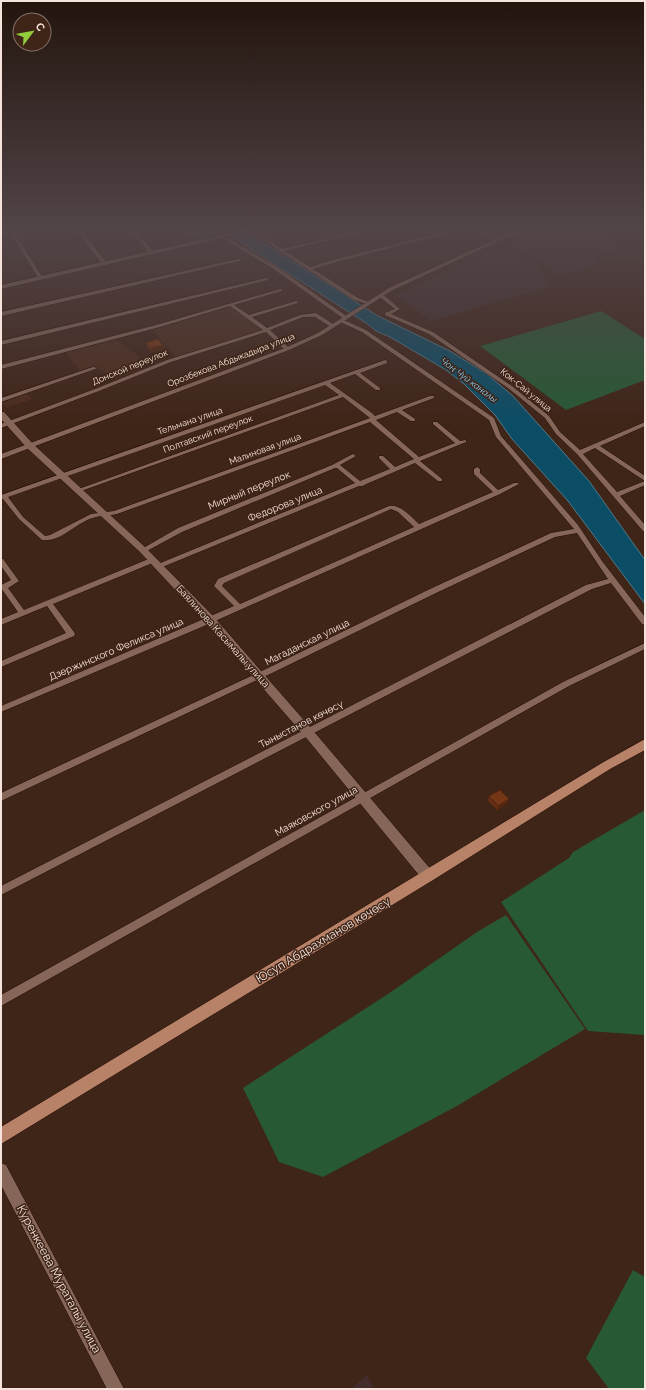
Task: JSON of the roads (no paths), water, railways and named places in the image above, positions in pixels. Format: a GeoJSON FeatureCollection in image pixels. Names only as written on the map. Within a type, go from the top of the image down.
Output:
{"type":"FeatureCollection","features":[{"type":"Feature","properties":{"kind":"main road","name":"Баялинова Касымалы улица"},"geometry":{"type":"LineString","coordinates":[[1,414],[5,424],[143,550],[210,620],[308,733],[428,876]]}},
{"type":"Feature","properties":{"kind":"main road","name":"Юсуп Абдрахманов көчөсү"},"geometry":{"type":"LineString","coordinates":[[1,1136],[606,766],[645,744]]}},
{"type":"Feature","properties":{"kind":"street"},"geometry":{"type":"LineString","coordinates":[[1,314],[89,294]]}},
{"type":"Feature","properties":{"kind":"street"},"geometry":{"type":"LineString","coordinates":[[1,343],[201,294]]}},
{"type":"Feature","properties":{"kind":"street"},"geometry":{"type":"LineString","coordinates":[[1,367],[267,294]]}},
{"type":"Feature","properties":{"kind":"street"},"geometry":{"type":"LineString","coordinates":[[312,294],[370,336],[492,419],[498,436],[579,530],[613,580],[645,622]]}},
{"type":"Feature","properties":{"kind":"street"},"geometry":{"type":"LineString","coordinates":[[348,294],[366,304]]}},
{"type":"Feature","properties":{"kind":"street","name":"Орозбекова Абдыкадыра улица"},"geometry":{"type":"LineString","coordinates":[[1,457],[287,349],[320,334],[383,294]]}},
{"type":"Feature","properties":{"kind":"street","name":"Кок-Сай улица"},"geometry":{"type":"LineString","coordinates":[[379,296],[383,297],[398,309],[387,314],[431,333],[510,387],[546,417],[558,433],[579,453],[644,526]]}},
{"type":"Feature","properties":{"kind":"street"},"geometry":{"type":"LineString","coordinates":[[248,317],[296,302]]}},
{"type":"Feature","properties":{"kind":"street"},"geometry":{"type":"LineString","coordinates":[[231,305],[267,330],[287,349]]}},
{"type":"Feature","properties":{"kind":"street","name":"Донской переулок"},"geometry":{"type":"LineString","coordinates":[[5,424],[97,390],[169,361],[267,330],[296,318],[312,314],[333,326]]}},
{"type":"Feature","properties":{"kind":"street","name":"Тельмана улица"},"geometry":{"type":"LineString","coordinates":[[2,497],[385,362]]}},
{"type":"Feature","properties":{"kind":"street"},"geometry":{"type":"LineString","coordinates":[[1,400],[95,368]]}},
{"type":"Feature","properties":{"kind":"street"},"geometry":{"type":"LineString","coordinates":[[356,372],[378,389]]}},
{"type":"Feature","properties":{"kind":"street"},"geometry":{"type":"LineString","coordinates":[[326,383],[370,414],[373,419],[440,480]]}},
{"type":"Feature","properties":{"kind":"street","name":"Полтавский переулок"},"geometry":{"type":"LineString","coordinates":[[79,490],[344,396]]}},
{"type":"Feature","properties":{"kind":"street","name":"Малиновая улица"},"geometry":{"type":"LineString","coordinates":[[2,497],[21,518],[44,538],[52,537],[93,516],[115,512],[432,397]]}},
{"type":"Feature","properties":{"kind":"street"},"geometry":{"type":"LineString","coordinates":[[399,410],[413,420]]}},
{"type":"Feature","properties":{"kind":"street","name":"Федорова улица"},"geometry":{"type":"LineString","coordinates":[[1,622],[360,485],[462,442],[435,423]]}},
{"type":"Feature","properties":{"kind":"street"},"geometry":{"type":"LineString","coordinates":[[579,453],[645,424]]}},
{"type":"Feature","properties":{"kind":"street"},"geometry":{"type":"LineString","coordinates":[[596,446],[645,479]]}},
{"type":"Feature","properties":{"kind":"street","name":"Мирный переулок"},"geometry":{"type":"LineString","coordinates":[[143,550],[180,530],[334,466],[353,456]]}},
{"type":"Feature","properties":{"kind":"street"},"geometry":{"type":"LineString","coordinates":[[381,457],[395,470]]}},
{"type":"Feature","properties":{"kind":"street"},"geometry":{"type":"LineString","coordinates":[[334,466],[339,467],[360,485]]}},
{"type":"Feature","properties":{"kind":"street"},"geometry":{"type":"LineString","coordinates":[[477,469],[477,474],[498,493]]}},
{"type":"Feature","properties":{"kind":"street"},"geometry":{"type":"LineString","coordinates":[[616,495],[645,483]]}},
{"type":"Feature","properties":{"kind":"street","name":"Дзержинского Феликса улица"},"geometry":{"type":"LineString","coordinates":[[1,710],[210,620],[238,606],[516,484]]}},
{"type":"Feature","properties":{"kind":"street"},"geometry":{"type":"LineString","coordinates":[[238,606],[218,586],[222,581],[391,507],[400,511],[418,527]]}},
{"type":"Feature","properties":{"kind":"street","name":"Магаданская улица"},"geometry":{"type":"LineString","coordinates":[[1,797],[259,676],[432,591],[553,535],[579,530]]}},
{"type":"Feature","properties":{"kind":"street"},"geometry":{"type":"LineString","coordinates":[[1,562],[15,581],[4,587],[23,613]]}},
{"type":"Feature","properties":{"kind":"street","name":"Тыныстанов көчөсү"},"geometry":{"type":"LineString","coordinates":[[1,891],[588,588],[613,580]]}},
{"type":"Feature","properties":{"kind":"street"},"geometry":{"type":"LineString","coordinates":[[1,664],[71,634],[49,603]]}},
{"type":"Feature","properties":{"kind":"street","name":"Маяковского улица"},"geometry":{"type":"LineString","coordinates":[[1,1001],[566,684],[645,646]]}},
{"type":"Feature","properties":{"kind":"street","name":"Куренкеева Мураталы улица"},"geometry":{"type":"LineString","coordinates":[[1,1170],[113,1387]]}},
{"type":"Feature","properties":{"kind":"water","name":"Чоң Чүй каналы"},"geometry":{"type":"Polygon","coordinates":[[[321,294],[343,294],[378,316],[450,351],[487,374],[513,396],[589,481],[645,560],[645,604],[568,501],[512,439],[495,415],[464,384],[446,370],[390,337],[376,331],[321,294]]]}}]}
